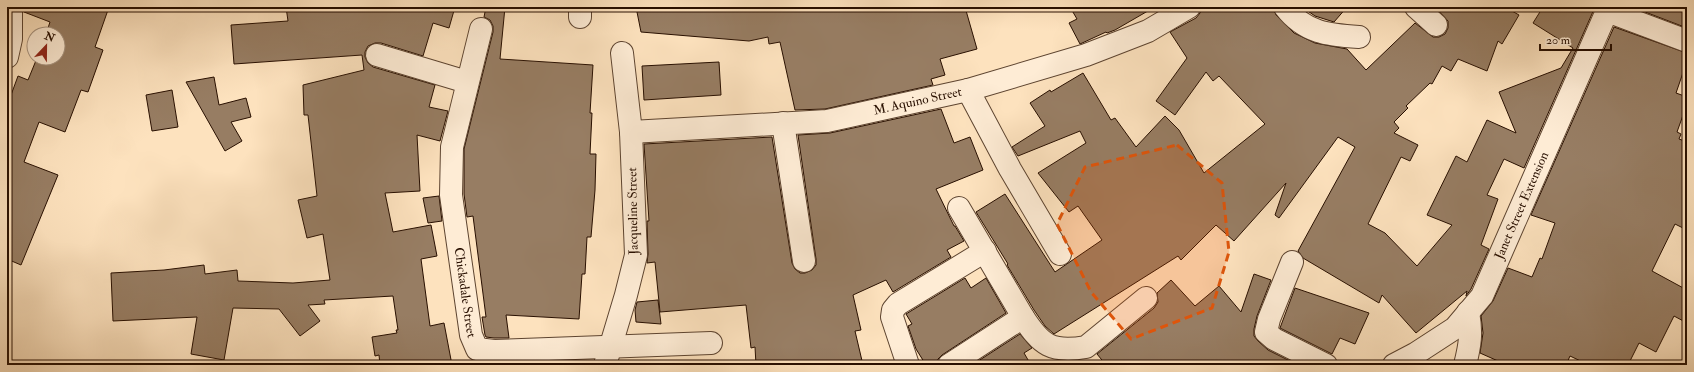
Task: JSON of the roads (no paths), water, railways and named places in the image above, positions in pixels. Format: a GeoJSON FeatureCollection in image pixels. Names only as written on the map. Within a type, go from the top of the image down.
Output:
{"type":"FeatureCollection","features":[{"type":"Feature","properties":{"kind":"street"},"geometry":{"type":"LineString","coordinates":[[7,57],[11,39],[11,7]]}},
{"type":"Feature","properties":{"kind":"street","name":"M. Aquino Street"},"geometry":{"type":"LineString","coordinates":[[631,132],[827,121],[968,90],[1086,55],[1148,31],[1190,7]]}},
{"type":"Feature","properties":{"kind":"street"},"geometry":{"type":"LineString","coordinates":[[1285,7],[1293,18],[1300,24],[1315,31],[1341,36],[1359,37]]}},
{"type":"Feature","properties":{"kind":"street"},"geometry":{"type":"LineString","coordinates":[[1416,7],[1436,24]]}},
{"type":"Feature","properties":{"kind":"street","name":"Janet Street Extension"},"geometry":{"type":"LineString","coordinates":[[1394,365],[1415,354],[1455,328],[1482,296],[1607,11],[1687,42]]}},
{"type":"Feature","properties":{"kind":"street","name":"Chickadale Street"},"geometry":{"type":"LineString","coordinates":[[481,29],[452,147],[451,195],[471,335],[477,349],[607,356],[711,343]]}},
{"type":"Feature","properties":{"kind":"street","name":"Jacqueline Street"},"geometry":{"type":"LineString","coordinates":[[607,356],[626,295],[636,255],[631,132],[622,53]]}},
{"type":"Feature","properties":{"kind":"street"},"geometry":{"type":"LineString","coordinates":[[377,55],[467,82]]}},
{"type":"Feature","properties":{"kind":"street"},"geometry":{"type":"LineString","coordinates":[[968,90],[1010,169],[1060,254]]}},
{"type":"Feature","properties":{"kind":"street"},"geometry":{"type":"LineString","coordinates":[[783,123],[804,261]]}},
{"type":"Feature","properties":{"kind":"street"},"geometry":{"type":"LineString","coordinates":[[959,208],[1033,333],[1044,343],[1066,350],[1086,348],[1146,298]]}},
{"type":"Feature","properties":{"kind":"street"},"geometry":{"type":"LineString","coordinates":[[908,365],[892,317],[892,310],[898,304],[985,251]]}},
{"type":"Feature","properties":{"kind":"street"},"geometry":{"type":"LineString","coordinates":[[1292,262],[1269,319],[1266,332],[1274,339],[1326,365]]}},
{"type":"Feature","properties":{"kind":"street"},"geometry":{"type":"LineString","coordinates":[[1465,365],[1471,336],[1468,312]]}},
{"type":"Feature","properties":{"kind":"street"},"geometry":{"type":"LineString","coordinates":[[949,365],[1023,317]]}}]}
